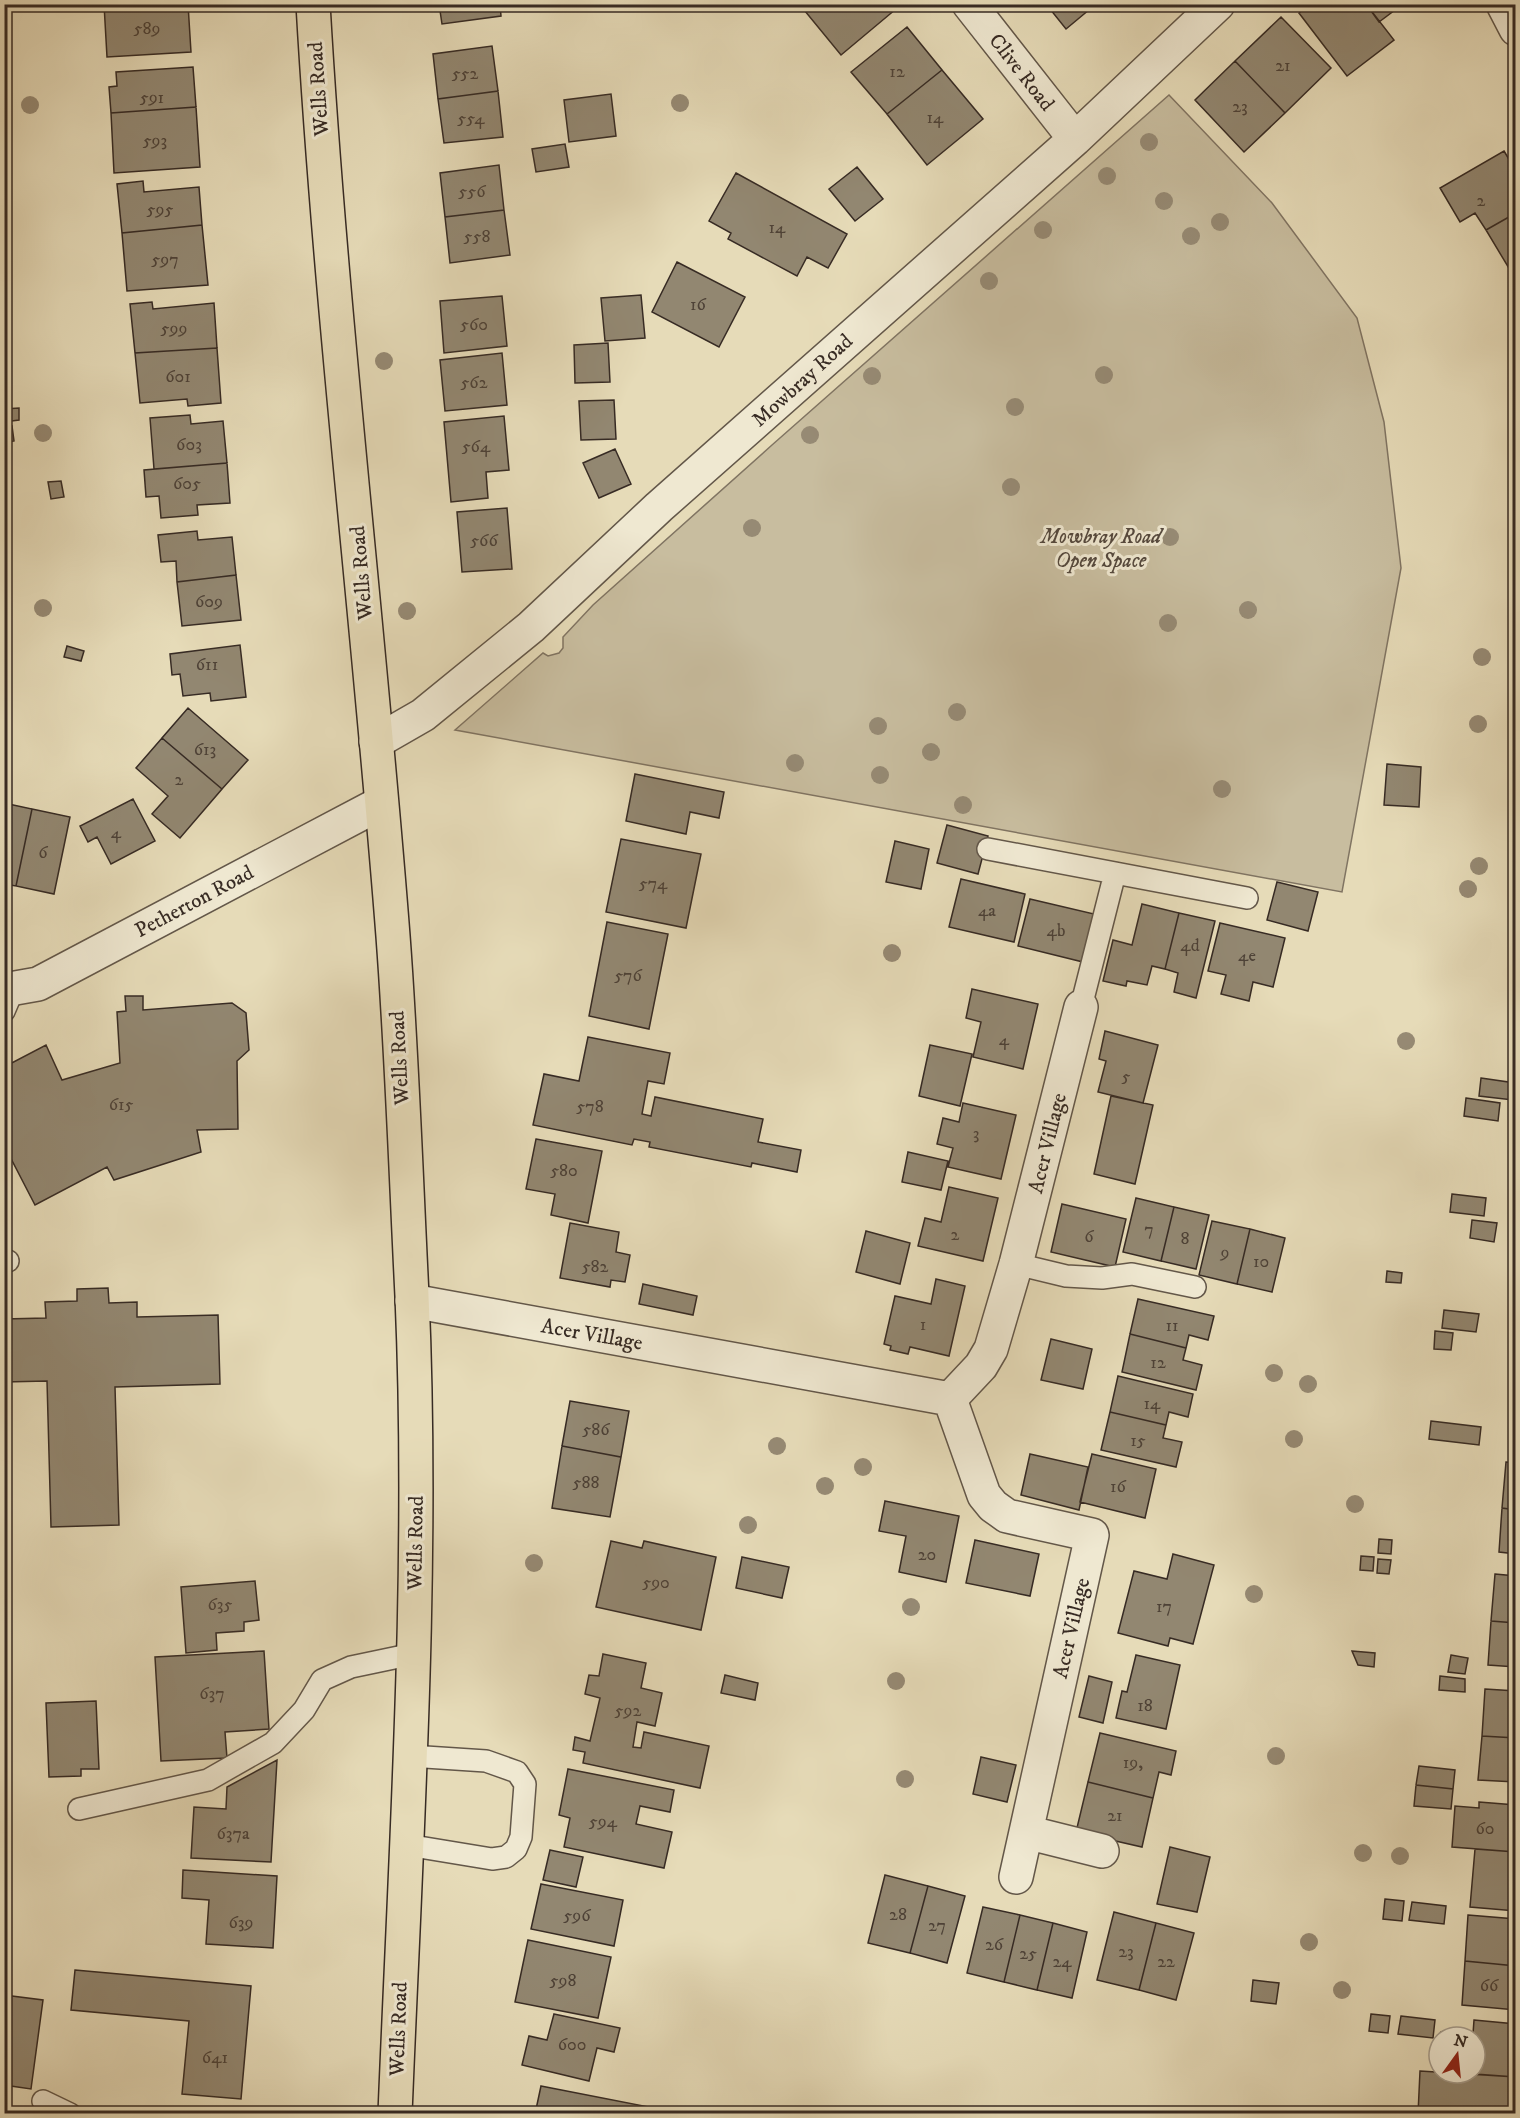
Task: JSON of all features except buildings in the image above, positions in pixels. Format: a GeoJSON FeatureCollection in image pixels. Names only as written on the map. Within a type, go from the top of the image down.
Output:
{"type":"FeatureCollection","features":[{"type":"Feature","properties":{"kind":"highway","name":"Wells Road"},"geometry":{"type":"LineString","coordinates":[[313,4],[326,205],[393,939],[412,1301],[416,1469],[413,1654],[395,2114]]}},
{"type":"Feature","properties":{"kind":"street","name":"Clive Road"},"geometry":{"type":"LineString","coordinates":[[969,4],[1075,139]]}},
{"type":"Feature","properties":{"kind":"street","name":"Mowbray Road"},"geometry":{"type":"LineString","coordinates":[[376,741],[423,715],[531,627],[659,507],[1075,139],[1218,4]]}},
{"type":"Feature","properties":{"kind":"street"},"geometry":{"type":"LineString","coordinates":[[1503,4],[1515,29]]}},
{"type":"Feature","properties":{"kind":"street","name":"Petherton Road"},"geometry":{"type":"LineString","coordinates":[[7,997],[38,984],[381,803]]}},
{"type":"Feature","properties":{"kind":"street","name":"Acer Village"},"geometry":{"type":"LineString","coordinates":[[950,1399],[981,1366],[991,1349],[1016,1264],[1081,1007]]}},
{"type":"Feature","properties":{"kind":"street","name":"Acer Village"},"geometry":{"type":"LineString","coordinates":[[412,1301],[950,1399]]}},
{"type":"Feature","properties":{"kind":"street","name":"Acer Village"},"geometry":{"type":"LineString","coordinates":[[950,1399],[984,1495],[993,1506],[1007,1516],[1092,1535],[1016,1877]]}},
{"type":"Feature","properties":{"kind":"street"},"geometry":{"type":"LineString","coordinates":[[1026,1832],[1102,1851]]}},
{"type":"Feature","properties":{"kind":"lane"},"geometry":{"type":"LineString","coordinates":[[988,849],[1247,898]]}},
{"type":"Feature","properties":{"kind":"lane","name":"Acer Village"},"geometry":{"type":"LineString","coordinates":[[1081,1007],[1115,873]]}},
{"type":"Feature","properties":{"kind":"lane"},"geometry":{"type":"LineString","coordinates":[[1016,1264],[1066,1276],[1102,1278],[1132,1274],[1195,1287]]}},
{"type":"Feature","properties":{"kind":"lane"},"geometry":{"type":"LineString","coordinates":[[79,1809],[208,1779],[273,1743],[304,1710],[322,1680],[351,1668],[413,1654]]}},
{"type":"Feature","properties":{"kind":"lane"},"geometry":{"type":"LineString","coordinates":[[407,1845],[492,1859],[506,1857],[516,1849],[521,1837],[525,1784],[517,1772],[486,1761],[410,1756]]}},
{"type":"Feature","properties":{"kind":"lane"},"geometry":{"type":"LineString","coordinates":[[43,2101],[70,2114]]}},
{"type":"Feature","properties":{"kind":"green space","name":"Mowbray Road Open Space"},"geometry":{"type":"Polygon","coordinates":[[[1169,95],[1272,203],[1357,318],[1384,422],[1401,568],[1342,892],[455,730],[543,653],[548,656],[559,653],[563,648],[563,637],[593,605],[1169,95]]]}}]}
